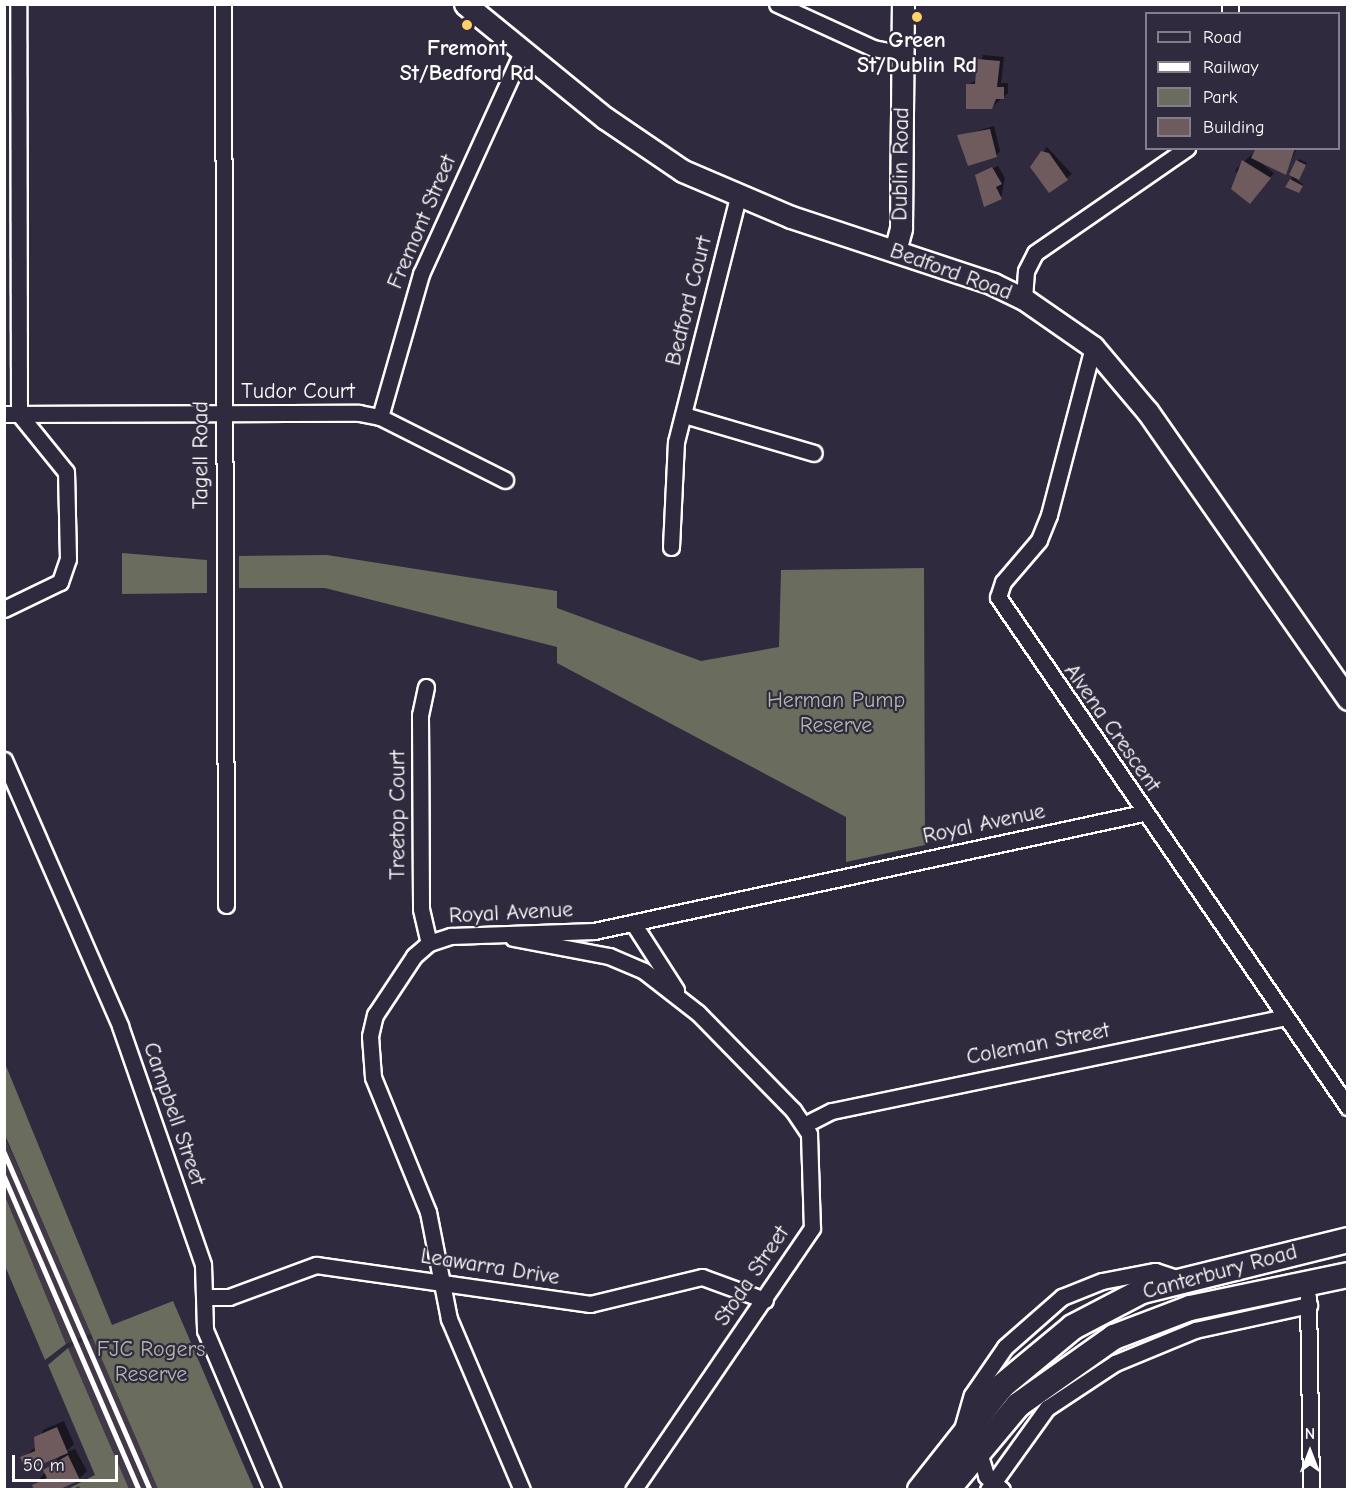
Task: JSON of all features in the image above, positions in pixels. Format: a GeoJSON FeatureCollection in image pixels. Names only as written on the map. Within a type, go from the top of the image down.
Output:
{"type":"FeatureCollection","features":[{"type":"Feature","properties":{"kind":"main road","name":"Bedford Road"},"geometry":{"type":"LineString","coordinates":[[465,4],[605,118],[683,171],[738,198],[1024,298],[1093,347],[1148,412],[1347,699]]}},
{"type":"Feature","properties":{"kind":"main road","name":"Dublin Road"},"geometry":{"type":"LineString","coordinates":[[895,251],[901,228],[903,4]]}},
{"type":"Feature","properties":{"kind":"main road","name":"Canterbury Road"},"geometry":{"type":"LineString","coordinates":[[947,1490],[969,1442],[1015,1374],[1055,1340],[1142,1291],[1180,1279],[1347,1240]]}},
{"type":"Feature","properties":{"kind":"main road","name":"Canterbury Road"},"geometry":{"type":"LineString","coordinates":[[920,1490],[969,1442],[1114,1337],[1190,1308],[1308,1293],[1347,1275]]}},
{"type":"Feature","properties":{"kind":"street"},"geometry":{"type":"LineString","coordinates":[[4,609],[52,588],[67,569],[66,472],[12,414],[18,4]]}},
{"type":"Feature","properties":{"kind":"street","name":"Tagell Road"},"geometry":{"type":"LineString","coordinates":[[223,4],[226,905]]}},
{"type":"Feature","properties":{"kind":"street"},"geometry":{"type":"LineString","coordinates":[[777,4],[873,48],[903,54]]}},
{"type":"Feature","properties":{"kind":"street","name":"Fremont Street"},"geometry":{"type":"LineString","coordinates":[[380,417],[421,274],[522,50]]}},
{"type":"Feature","properties":{"kind":"street"},"geometry":{"type":"LineString","coordinates":[[1024,298],[1026,271],[1035,253],[1184,150]]}},
{"type":"Feature","properties":{"kind":"street","name":"Bedford Court"},"geometry":{"type":"LineString","coordinates":[[671,547],[672,471],[738,198]]}},
{"type":"Feature","properties":{"kind":"street","name":"Alvena Crescent"},"geometry":{"type":"LineString","coordinates":[[1093,347],[1049,515],[1039,540],[1003,582],[999,597],[1143,813],[1347,1107]]}},
{"type":"Feature","properties":{"kind":"street","name":"Tudor Court"},"geometry":{"type":"LineString","coordinates":[[12,414],[359,413],[380,417],[505,480]]}},
{"type":"Feature","properties":{"kind":"street"},"geometry":{"type":"LineString","coordinates":[[684,415],[814,453]]}},
{"type":"Feature","properties":{"kind":"street","name":"Treetop Court"},"geometry":{"type":"LineString","coordinates":[[426,687],[420,715],[421,909],[429,943]]}},
{"type":"Feature","properties":{"kind":"street","name":"Campbell Street"},"geometry":{"type":"LineString","coordinates":[[4,760],[120,1026],[203,1265],[206,1297],[205,1330],[273,1490]]}},
{"type":"Feature","properties":{"kind":"street","name":"Royal Avenue"},"geometry":{"type":"LineString","coordinates":[[522,1490],[448,1319],[428,1212],[384,1113],[370,1053],[372,1025],[387,991],[429,943],[451,936],[568,933],[633,923],[1143,813]]}},
{"type":"Feature","properties":{"kind":"street","name":"Stoda Street"},"geometry":{"type":"LineString","coordinates":[[633,923],[683,1000]]}},
{"type":"Feature","properties":{"kind":"street","name":"Stoda Street"},"geometry":{"type":"LineString","coordinates":[[507,934],[527,944],[609,956],[644,971],[683,1000],[804,1125],[812,1156],[812,1228],[765,1300],[633,1490]]}},
{"type":"Feature","properties":{"kind":"street","name":"Coleman Street"},"geometry":{"type":"LineString","coordinates":[[804,1125],[832,1111],[1285,1017]]}},
{"type":"Feature","properties":{"kind":"street","name":"Leawarra Drive"},"geometry":{"type":"LineString","coordinates":[[206,1297],[229,1297],[316,1265],[590,1304],[702,1277],[765,1300]]}},
{"type":"Feature","properties":{"kind":"street"},"geometry":{"type":"LineString","coordinates":[[1308,1293],[1311,1490]]}},
{"type":"Feature","properties":{"kind":"street","name":"Canterbury Road"},"geometry":{"type":"LineString","coordinates":[[994,1487],[1047,1408],[1115,1363],[1195,1330],[1308,1293]]}},
{"type":"Feature","properties":{"kind":"street"},"geometry":{"type":"LineString","coordinates":[[969,1442],[994,1487]]}},
{"type":"Feature","properties":{"kind":"shaded area"},"geometry":{"type":"Polygon","coordinates":[[[4,1135],[91,1334],[66,1344],[5,1196],[4,1135]]]}},
{"type":"Feature","properties":{"kind":"shaded area"},"geometry":{"type":"Polygon","coordinates":[[[93,1338],[158,1489],[129,1489],[68,1348],[93,1338]]]}},
{"type":"Feature","properties":{"kind":"green space"},"geometry":{"type":"Polygon","coordinates":[[[122,553],[207,560],[207,593],[122,594],[122,553]]]}},
{"type":"Feature","properties":{"kind":"green space","name":"Herman Pump Reserve"},"geometry":{"type":"Polygon","coordinates":[[[327,555],[557,591],[557,608],[701,661],[779,647],[781,570],[924,568],[925,845],[846,862],[846,817],[557,663],[557,647],[325,588],[239,588],[239,556],[327,555]]]}},
{"type":"Feature","properties":{"kind":"green space","name":"FJC Rogers Reserve"},"geometry":{"type":"Polygon","coordinates":[[[4,1061],[112,1325],[173,1301],[254,1489],[158,1489],[5,1135],[4,1061]]]}},
{"type":"Feature","properties":{"kind":"green space"},"geometry":{"type":"Polygon","coordinates":[[[5,1196],[66,1344],[45,1360],[5,1266],[5,1196]]]}},
{"type":"Feature","properties":{"kind":"green space"},"geometry":{"type":"Polygon","coordinates":[[[68,1348],[129,1489],[68,1489],[95,1475],[48,1365],[68,1348]]]}},
{"type":"Feature","properties":{"kind":"building"},"geometry":{"type":"Polygon","coordinates":[[[977,59],[1000,61],[997,87],[1004,87],[1004,99],[996,99],[992,109],[966,109],[966,84],[975,84],[977,59]]]}},
{"type":"Feature","properties":{"kind":"building"},"geometry":{"type":"Polygon","coordinates":[[[990,129],[997,157],[968,166],[957,135],[990,129]]]}},
{"type":"Feature","properties":{"kind":"building"},"geometry":{"type":"Polygon","coordinates":[[[1255,150],[1294,150],[1286,175],[1251,158],[1255,150]]]}},
{"type":"Feature","properties":{"kind":"building"},"geometry":{"type":"Polygon","coordinates":[[[1041,151],[1049,153],[1068,180],[1049,193],[1030,167],[1041,151]]]}},
{"type":"Feature","properties":{"kind":"building"},"geometry":{"type":"Polygon","coordinates":[[[1242,160],[1271,178],[1250,204],[1231,189],[1242,160]]]}},
{"type":"Feature","properties":{"kind":"building"},"geometry":{"type":"Polygon","coordinates":[[[1296,160],[1306,165],[1299,180],[1289,175],[1296,160]]]}},
{"type":"Feature","properties":{"kind":"building"},"geometry":{"type":"Polygon","coordinates":[[[992,167],[1002,184],[996,187],[1002,199],[984,207],[975,175],[992,167]]]}},
{"type":"Feature","properties":{"kind":"building"},"geometry":{"type":"Polygon","coordinates":[[[1290,179],[1303,186],[1299,193],[1285,187],[1290,179]]]}},
{"type":"Feature","properties":{"kind":"building"},"geometry":{"type":"Polygon","coordinates":[[[57,1427],[68,1453],[26,1471],[20,1457],[35,1451],[34,1437],[57,1427]]]}},
{"type":"Feature","properties":{"kind":"building"},"geometry":{"type":"Polygon","coordinates":[[[68,1455],[80,1480],[58,1490],[34,1490],[32,1485],[47,1478],[43,1470],[68,1455]]]}},
{"type":"Feature","properties":{"kind":"railway"},"geometry":{"type":"LineString","coordinates":[[4,1152],[150,1490]]}},
{"type":"Feature","properties":{"kind":"railway"},"geometry":{"type":"LineString","coordinates":[[4,1176],[139,1490]]}},
{"type":"Feature","properties":{"kind":"place","name":"Green St/Dublin Rd"},"geometry":{"type":"Point","coordinates":[917,17]}},
{"type":"Feature","properties":{"kind":"place","name":"Fremont St/Bedford Rd"},"geometry":{"type":"Point","coordinates":[467,25]}}]}
